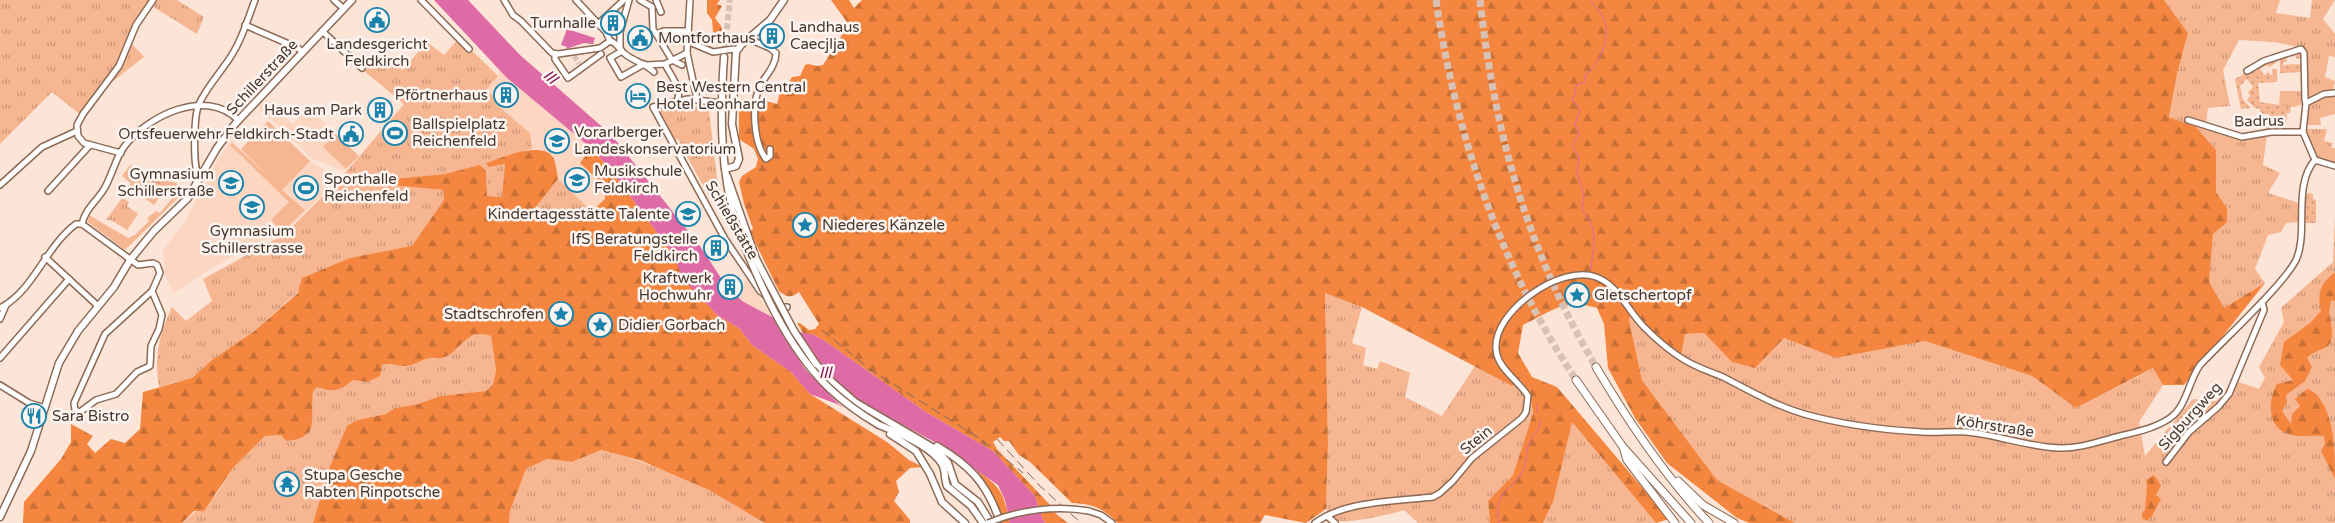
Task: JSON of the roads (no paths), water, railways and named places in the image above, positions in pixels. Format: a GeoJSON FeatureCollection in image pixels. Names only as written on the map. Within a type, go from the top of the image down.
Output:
{"type":"FeatureCollection","features":[{"type":"Feature","properties":{"kind":"highway"},"geometry":{"type":"LineString","coordinates":[[1596,367],[1620,410],[1662,468],[1709,523]]}},
{"type":"Feature","properties":{"kind":"highway"},"geometry":{"type":"LineString","coordinates":[[1576,380],[1623,447],[1691,523]]}},
{"type":"Feature","properties":{"kind":"highway"},"geometry":{"type":"LineString","coordinates":[[1623,447],[1627,460],[1675,523]]}},
{"type":"Feature","properties":{"kind":"highway"},"geometry":{"type":"LineString","coordinates":[[1662,468],[1676,478],[1703,505],[1734,523]]}},
{"type":"Feature","properties":{"kind":"main road","name":"Schillerstraße"},"geometry":{"type":"LineString","coordinates":[[0,517],[23,470],[59,363],[78,331],[114,287],[130,260],[154,231],[188,198],[217,148],[238,120],[352,0]]}},
{"type":"Feature","properties":{"kind":"main road"},"geometry":{"type":"LineString","coordinates":[[726,172],[734,168],[738,162],[732,124],[737,50],[770,20],[784,0]]}},
{"type":"Feature","properties":{"kind":"main road"},"geometry":{"type":"LineString","coordinates":[[724,57],[720,104],[726,190],[765,292],[795,345],[830,389],[879,425],[934,455],[942,464],[949,478],[978,502],[989,523]]}},
{"type":"Feature","properties":{"kind":"main road"},"geometry":{"type":"LineString","coordinates":[[740,226],[794,332],[816,364],[831,381],[855,402],[937,450],[948,463],[950,489],[971,506],[983,523]]}},
{"type":"Feature","properties":{"kind":"main road"},"geometry":{"type":"LineString","coordinates":[[899,437],[916,451],[930,474],[942,502],[966,523]]}},
{"type":"Feature","properties":{"kind":"main road"},"geometry":{"type":"LineString","coordinates":[[923,441],[931,443],[953,455],[974,473],[985,488],[999,519]]}},
{"type":"Feature","properties":{"kind":"main road"},"geometry":{"type":"LineString","coordinates":[[949,478],[936,489],[959,488]]}},
{"type":"Feature","properties":{"kind":"street"},"geometry":{"type":"LineString","coordinates":[[121,153],[90,145],[80,139],[77,131],[78,120],[119,66],[136,25],[153,0]]}},
{"type":"Feature","properties":{"kind":"street"},"geometry":{"type":"LineString","coordinates":[[200,178],[196,175],[195,167],[196,120],[199,104],[234,52],[255,0]]}},
{"type":"Feature","properties":{"kind":"street"},"geometry":{"type":"LineString","coordinates":[[334,0],[344,9]]}},
{"type":"Feature","properties":{"kind":"street"},"geometry":{"type":"LineString","coordinates":[[421,0],[469,49]]}},
{"type":"Feature","properties":{"kind":"street"},"geometry":{"type":"LineString","coordinates":[[504,0],[513,15],[522,21],[555,54],[555,58],[568,78],[580,66],[601,54]]}},
{"type":"Feature","properties":{"kind":"street"},"geometry":{"type":"LineString","coordinates":[[576,0],[610,40],[646,64],[654,72]]}},
{"type":"Feature","properties":{"kind":"street"},"geometry":{"type":"LineString","coordinates":[[597,23],[624,0]]}},
{"type":"Feature","properties":{"kind":"street"},"geometry":{"type":"LineString","coordinates":[[621,49],[620,32],[629,0]]}},
{"type":"Feature","properties":{"kind":"street"},"geometry":{"type":"LineString","coordinates":[[640,0],[652,7],[656,14]]}},
{"type":"Feature","properties":{"kind":"street"},"geometry":{"type":"LineString","coordinates":[[656,0],[654,32],[672,60],[682,65]]}},
{"type":"Feature","properties":{"kind":"street"},"geometry":{"type":"LineString","coordinates":[[690,0],[687,53],[697,99]]}},
{"type":"Feature","properties":{"kind":"street"},"geometry":{"type":"LineString","coordinates":[[245,25],[298,48],[302,52]]}},
{"type":"Feature","properties":{"kind":"street"},"geometry":{"type":"LineString","coordinates":[[322,31],[362,68]]}},
{"type":"Feature","properties":{"kind":"street"},"geometry":{"type":"LineString","coordinates":[[654,32],[688,31]]}},
{"type":"Feature","properties":{"kind":"street"},"geometry":{"type":"LineString","coordinates":[[749,39],[770,48],[776,53],[775,60],[759,89],[754,117],[755,132],[766,159],[770,156],[770,149]]}},
{"type":"Feature","properties":{"kind":"street"},"geometry":{"type":"LineString","coordinates":[[555,54],[571,54],[600,48],[610,40]]}},
{"type":"Feature","properties":{"kind":"street"},"geometry":{"type":"LineString","coordinates":[[687,41],[713,52],[734,49]]}},
{"type":"Feature","properties":{"kind":"street"},"geometry":{"type":"LineString","coordinates":[[621,49],[610,58],[621,77],[646,64],[665,64],[687,53]]}},
{"type":"Feature","properties":{"kind":"street"},"geometry":{"type":"LineString","coordinates":[[2248,71],[2264,61],[2301,49],[2304,53],[2304,100],[2306,103],[2303,132],[2315,160],[2335,166]]}},
{"type":"Feature","properties":{"kind":"street"},"geometry":{"type":"LineString","coordinates":[[665,64],[679,89],[680,96],[674,102]]}},
{"type":"Feature","properties":{"kind":"street"},"geometry":{"type":"LineString","coordinates":[[2306,103],[2324,94],[2335,93]]}},
{"type":"Feature","properties":{"kind":"street"},"geometry":{"type":"LineString","coordinates":[[674,102],[697,99],[720,104]]}},
{"type":"Feature","properties":{"kind":"street","name":"Schießstätte"},"geometry":{"type":"LineString","coordinates":[[674,102],[653,107],[725,239],[760,291],[780,308],[787,307]]}},
{"type":"Feature","properties":{"kind":"street"},"geometry":{"type":"LineString","coordinates":[[82,224],[86,212],[108,182],[121,153],[131,139],[154,122],[175,111],[199,104],[218,107],[238,120]]}},
{"type":"Feature","properties":{"kind":"street","name":"Badrus"},"geometry":{"type":"LineString","coordinates":[[2188,120],[2242,137],[2275,131],[2303,132]]}},
{"type":"Feature","properties":{"kind":"street"},"geometry":{"type":"LineString","coordinates":[[0,185],[42,147],[77,131]]}},
{"type":"Feature","properties":{"kind":"street"},"geometry":{"type":"LineString","coordinates":[[48,190],[90,145]]}},
{"type":"Feature","properties":{"kind":"street","name":"Köhrstraße"},"geometry":{"type":"LineString","coordinates":[[1526,298],[1545,287],[1567,278],[1595,276],[1619,294],[1644,327],[1681,357],[1775,404],[1806,415],[1897,430],[1968,432],[2058,448],[2070,448],[2152,427],[2171,418],[2183,403],[2192,376],[2200,365],[2262,302],[2295,262],[2307,172],[2315,160]]}},
{"type":"Feature","properties":{"kind":"street"},"geometry":{"type":"LineString","coordinates":[[0,308],[19,295],[46,256],[68,229],[76,224],[82,224],[138,265],[153,263],[157,266],[160,273],[152,291],[105,334],[74,403],[74,408],[80,412],[96,400],[116,394],[136,372],[150,366],[151,346],[159,329],[162,315],[152,291]]}},
{"type":"Feature","properties":{"kind":"street"},"geometry":{"type":"LineString","coordinates":[[46,256],[98,306]]}},
{"type":"Feature","properties":{"kind":"street"},"geometry":{"type":"LineString","coordinates":[[0,358],[69,279]]}},
{"type":"Feature","properties":{"kind":"street","name":"Stein"},"geometry":{"type":"LineString","coordinates":[[1315,523],[1342,509],[1362,504],[1433,496],[1440,493],[1472,458],[1522,418],[1526,412],[1528,396],[1501,365],[1496,351],[1496,340],[1500,325],[1526,298]]}},
{"type":"Feature","properties":{"kind":"street","name":"Sigburgweg"},"geometry":{"type":"LineString","coordinates":[[2166,462],[2188,432],[2218,407],[2229,394],[2264,310],[2262,302]]}},
{"type":"Feature","properties":{"kind":"street"},"geometry":{"type":"LineString","coordinates":[[0,319],[6,305]]}},
{"type":"Feature","properties":{"kind":"street"},"geometry":{"type":"LineString","coordinates":[[0,385],[29,403],[44,408]]}},
{"type":"Feature","properties":{"kind":"street"},"geometry":{"type":"LineString","coordinates":[[989,523],[999,519],[1056,508],[1089,511],[1101,515],[1112,523]]}},
{"type":"Feature","properties":{"kind":"street"},"geometry":{"type":"LineString","coordinates":[[1327,516],[1335,523]]}},
{"type":"Feature","properties":{"kind":"water","name":"Ill"},"geometry":{"type":"Polygon","coordinates":[[[434,0],[468,0],[520,55],[607,131],[700,246],[721,278],[742,301],[800,332],[814,335],[825,341],[926,412],[993,451],[1035,496],[1043,520],[1046,523],[1010,523],[1005,500],[998,485],[976,470],[837,404],[810,394],[791,372],[752,345],[740,329],[717,315],[683,279],[673,254],[610,169],[591,148],[507,78],[434,0]]]}},
{"type":"Feature","properties":{"kind":"water"},"geometry":{"type":"Polygon","coordinates":[[[567,29],[595,38],[593,44],[584,43],[566,49],[567,47],[561,45],[567,29]]]}},
{"type":"Feature","properties":{"kind":"waterway"},"geometry":{"type":"LineString","coordinates":[[1590,0],[1604,19],[1606,26],[1605,42],[1595,65],[1585,75],[1585,82],[1576,85],[1575,95],[1572,99],[1580,110],[1575,124],[1579,134],[1573,146],[1579,157],[1577,173],[1584,195],[1582,210],[1588,218],[1593,231],[1594,245],[1591,269]]}},
{"type":"Feature","properties":{"kind":"waterway"},"geometry":{"type":"LineString","coordinates":[[1536,404],[1538,412]]}},
{"type":"Feature","properties":{"kind":"waterway"},"geometry":{"type":"LineString","coordinates":[[1499,523],[1498,504],[1504,492],[1514,483],[1523,470],[1529,443],[1539,428],[1540,419]]}},
{"type":"Feature","properties":{"kind":"tunnel"},"geometry":{"type":"LineString","coordinates":[[724,56],[730,0]]}},
{"type":"Feature","properties":{"kind":"tunnel"},"geometry":{"type":"LineString","coordinates":[[1436,0],[1456,101],[1469,150],[1485,198],[1525,291],[1549,336],[1576,380]]}},
{"type":"Feature","properties":{"kind":"tunnel"},"geometry":{"type":"LineString","coordinates":[[1480,0],[1495,101],[1521,201],[1556,291],[1596,367]]}},
{"type":"Feature","properties":{"kind":"tunnel"},"geometry":{"type":"LineString","coordinates":[[574,56],[579,64]]}},
{"type":"Feature","properties":{"kind":"railway"},"geometry":{"type":"LineString","coordinates":[[822,330],[871,370],[982,440],[1023,473]]}},
{"type":"Feature","properties":{"kind":"railway"},"geometry":{"type":"LineString","coordinates":[[997,439],[1040,486],[1081,523]]}},
{"type":"Feature","properties":{"kind":"place","name":"Landesgericht Feldkirch"},"geometry":{"type":"Point","coordinates":[377,20]}},
{"type":"Feature","properties":{"kind":"place","name":"Turnhalle"},"geometry":{"type":"Point","coordinates":[613,23]}},
{"type":"Feature","properties":{"kind":"place","name":"Landhaus Caecjlja"},"geometry":{"type":"Point","coordinates":[772,36]}},
{"type":"Feature","properties":{"kind":"place","name":"Montforthaus"},"geometry":{"type":"Point","coordinates":[640,38]}},
{"type":"Feature","properties":{"kind":"place","name":"Pförtnerhaus"},"geometry":{"type":"Point","coordinates":[506,95]}},
{"type":"Feature","properties":{"kind":"place","name":"Best Western Central Hotel Leonhard"},"geometry":{"type":"Point","coordinates":[638,96]}},
{"type":"Feature","properties":{"kind":"place","name":"Haus am Park"},"geometry":{"type":"Point","coordinates":[380,110]}},
{"type":"Feature","properties":{"kind":"place","name":"Ballspielplatz Reichenfeld"},"geometry":{"type":"Point","coordinates":[395,133]}},
{"type":"Feature","properties":{"kind":"place","name":"Ortsfeuerwehr Feldkirch-Stadt"},"geometry":{"type":"Point","coordinates":[351,134]}},
{"type":"Feature","properties":{"kind":"place","name":"Vorarlberger Landeskonservatorium"},"geometry":{"type":"Point","coordinates":[557,141]}},
{"type":"Feature","properties":{"kind":"place","name":"Musikschule Feldkirch"},"geometry":{"type":"Point","coordinates":[577,180]}},
{"type":"Feature","properties":{"kind":"place","name":"Gymnasium Schillerstraße"},"geometry":{"type":"Point","coordinates":[231,183]}},
{"type":"Feature","properties":{"kind":"place","name":"Sporthalle Reichenfeld"},"geometry":{"type":"Point","coordinates":[306,188]}},
{"type":"Feature","properties":{"kind":"place","name":"Gymnasium Schillerstrasse"},"geometry":{"type":"Point","coordinates":[252,207]}},
{"type":"Feature","properties":{"kind":"place","name":"Kindertagesstätte Talente"},"geometry":{"type":"Point","coordinates":[688,214]}},
{"type":"Feature","properties":{"kind":"place","name":"Niederes Känzele"},"geometry":{"type":"Point","coordinates":[805,225]}},
{"type":"Feature","properties":{"kind":"place","name":"IfS Beratungstelle Feldkirch"},"geometry":{"type":"Point","coordinates":[716,248]}},
{"type":"Feature","properties":{"kind":"place","name":"Kraftwerk Hochwuhr"},"geometry":{"type":"Point","coordinates":[730,287]}},
{"type":"Feature","properties":{"kind":"place","name":"Gletschertopf"},"geometry":{"type":"Point","coordinates":[1577,295]}},
{"type":"Feature","properties":{"kind":"place","name":"Stadtschrofen"},"geometry":{"type":"Point","coordinates":[561,314]}},
{"type":"Feature","properties":{"kind":"place","name":"Didier Gorbach"},"geometry":{"type":"Point","coordinates":[600,325]}},
{"type":"Feature","properties":{"kind":"place","name":"Sara Bistro"},"geometry":{"type":"Point","coordinates":[34,416]}},
{"type":"Feature","properties":{"kind":"place","name":"Stupa Gesche Rabten Rinpotsche"},"geometry":{"type":"Point","coordinates":[287,484]}}]}
